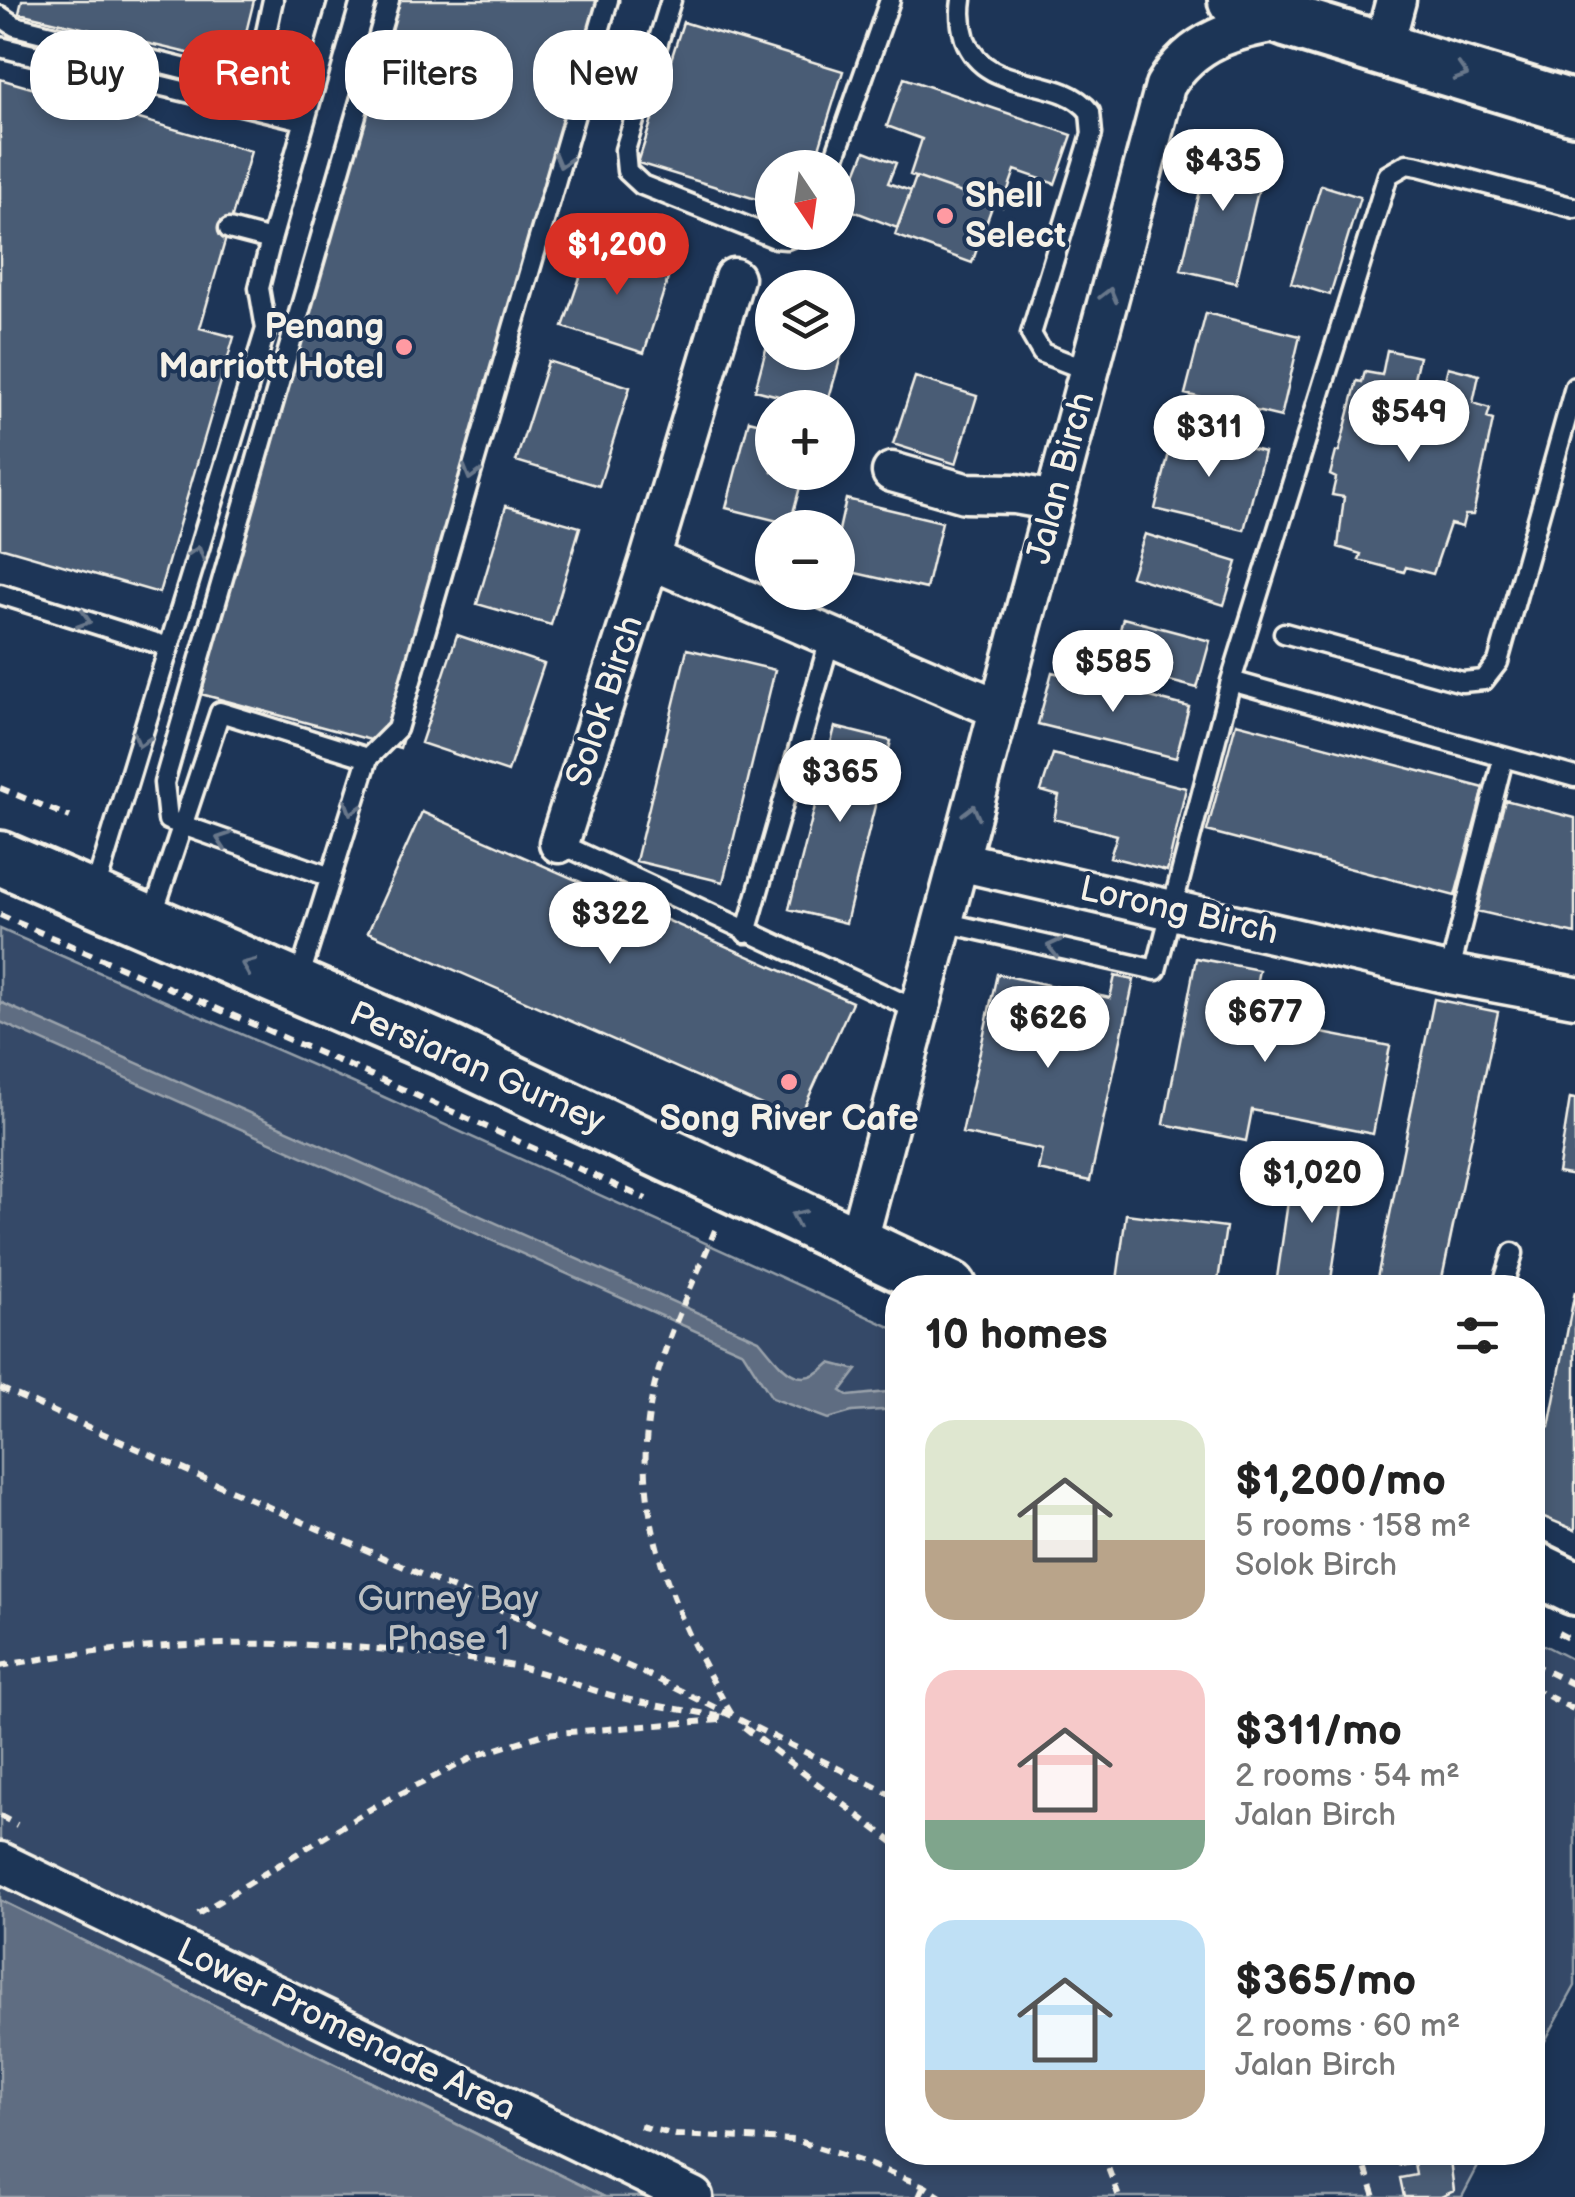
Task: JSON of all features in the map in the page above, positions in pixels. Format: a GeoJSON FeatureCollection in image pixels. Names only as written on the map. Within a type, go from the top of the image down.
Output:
{"type":"FeatureCollection","features":[{"type":"Feature","properties":{"kind":"main road"},"geometry":{"type":"LineString","coordinates":[[1235,0],[1290,21],[1575,108]]}},
{"type":"Feature","properties":{"kind":"main road","name":"Persiaran Gurney"},"geometry":{"type":"LineString","coordinates":[[0,858],[449,1052],[922,1275]]}},
{"type":"Feature","properties":{"kind":"main road"},"geometry":{"type":"LineString","coordinates":[[1545,1573],[1575,1588]]}},
{"type":"Feature","properties":{"kind":"street"},"geometry":{"type":"LineString","coordinates":[[1383,49],[1396,0]]}},
{"type":"Feature","properties":{"kind":"street","name":"Jalan Birch"},"geometry":{"type":"LineString","coordinates":[[856,1244],[1165,86],[1186,57],[1207,41],[1252,26],[1290,21]]}},
{"type":"Feature","properties":{"kind":"street","name":"Solok Birch"},"geometry":{"type":"LineString","coordinates":[[559,844],[734,278]]}},
{"type":"Feature","properties":{"kind":"street"},"geometry":{"type":"LineString","coordinates":[[892,472],[965,493],[1055,500]]}},
{"type":"Feature","properties":{"kind":"street"},"geometry":{"type":"LineString","coordinates":[[650,558],[999,709]]}},
{"type":"Feature","properties":{"kind":"street","name":"Lorong Birch"},"geometry":{"type":"LineString","coordinates":[[959,861],[1450,974],[1575,997]]}},
{"type":"Feature","properties":{"kind":"street","name":"Lower Promenade Area"},"geometry":{"type":"LineString","coordinates":[[0,1862],[693,2197]]}},
{"type":"Feature","properties":{"kind":"lane"},"geometry":{"type":"LineString","coordinates":[[0,16],[14,26],[234,81],[244,77],[258,60],[273,0]]}},
{"type":"Feature","properties":{"kind":"lane"},"geometry":{"type":"LineString","coordinates":[[325,47],[339,0]]}},
{"type":"Feature","properties":{"kind":"lane"},"geometry":{"type":"LineString","coordinates":[[331,877],[168,820],[164,782],[389,0]]}},
{"type":"Feature","properties":{"kind":"lane"},"geometry":{"type":"LineString","coordinates":[[297,987],[368,758],[397,729],[608,0]]}},
{"type":"Feature","properties":{"kind":"lane"},"geometry":{"type":"LineString","coordinates":[[671,0],[625,150],[627,170],[642,185],[755,230]]}},
{"type":"Feature","properties":{"kind":"lane"},"geometry":{"type":"LineString","coordinates":[[837,150],[890,0]]}},
{"type":"Feature","properties":{"kind":"lane"},"geometry":{"type":"LineString","coordinates":[[956,2],[970,54],[988,70],[1074,98],[1090,112],[1092,134],[1031,334],[1042,353],[1089,371]]}},
{"type":"Feature","properties":{"kind":"lane"},"geometry":{"type":"LineString","coordinates":[[0,47],[179,90]]}},
{"type":"Feature","properties":{"kind":"lane"},"geometry":{"type":"LineString","coordinates":[[92,898],[266,329],[259,288],[303,120]]}},
{"type":"Feature","properties":{"kind":"lane"},"geometry":{"type":"LineString","coordinates":[[942,922],[1156,970],[1230,681],[1388,175],[1408,164],[1575,208]]}},
{"type":"Feature","properties":{"kind":"lane"},"geometry":{"type":"LineString","coordinates":[[229,229],[271,240]]}},
{"type":"Feature","properties":{"kind":"lane"},"geometry":{"type":"LineString","coordinates":[[1284,634],[1462,682],[1484,680],[1498,662],[1575,387]]}},
{"type":"Feature","properties":{"kind":"lane"},"geometry":{"type":"LineString","coordinates":[[0,594],[169,647]]}},
{"type":"Feature","properties":{"kind":"lane"},"geometry":{"type":"LineString","coordinates":[[746,933],[831,636]]}},
{"type":"Feature","properties":{"kind":"lane"},"geometry":{"type":"LineString","coordinates":[[1230,681],[1575,777]]}},
{"type":"Feature","properties":{"kind":"lane"},"geometry":{"type":"LineString","coordinates":[[150,923],[220,712],[368,758]]}},
{"type":"Feature","properties":{"kind":"lane"},"geometry":{"type":"LineString","coordinates":[[1450,974],[1502,759]]}},
{"type":"Feature","properties":{"kind":"lane"},"geometry":{"type":"LineString","coordinates":[[559,844],[919,1011]]}},
{"type":"Feature","properties":{"kind":"lane"},"geometry":{"type":"LineString","coordinates":[[1506,1275],[1513,1253]]}},
{"type":"Feature","properties":{"kind":"path"},"geometry":{"type":"LineString","coordinates":[[0,788],[70,817]]}},
{"type":"Feature","properties":{"kind":"path"},"geometry":{"type":"LineString","coordinates":[[0,915],[662,1206]]}},
{"type":"Feature","properties":{"kind":"path"},"geometry":{"type":"LineString","coordinates":[[698,1222],[732,1238]]}},
{"type":"Feature","properties":{"kind":"path"},"geometry":{"type":"LineString","coordinates":[[715,1230],[663,1354],[645,1452],[646,1502],[667,1584],[699,1659],[734,1719],[885,1836]]}},
{"type":"Feature","properties":{"kind":"path"},"geometry":{"type":"LineString","coordinates":[[0,1388],[636,1670],[885,1792]]}},
{"type":"Feature","properties":{"kind":"path"},"geometry":{"type":"LineString","coordinates":[[0,1666],[52,1656],[219,1644],[374,1649],[512,1666],[618,1698],[734,1719]]}},
{"type":"Feature","properties":{"kind":"path"},"geometry":{"type":"LineString","coordinates":[[1545,1671],[1575,1686]]}},
{"type":"Feature","properties":{"kind":"path"},"geometry":{"type":"LineString","coordinates":[[1545,1695],[1575,1710]]}},
{"type":"Feature","properties":{"kind":"path"},"geometry":{"type":"LineString","coordinates":[[198,1914],[374,1807],[478,1756],[544,1734],[734,1719]]}},
{"type":"Feature","properties":{"kind":"path"},"geometry":{"type":"LineString","coordinates":[[0,1816],[33,1832]]}},
{"type":"Feature","properties":{"kind":"path"},"geometry":{"type":"LineString","coordinates":[[182,1906],[215,1922]]}},
{"type":"Feature","properties":{"kind":"path"},"geometry":{"type":"LineString","coordinates":[[630,2123],[676,2135],[796,2140],[924,2186],[941,2197]]}},
{"type":"Feature","properties":{"kind":"path"},"geometry":{"type":"LineString","coordinates":[[1107,2165],[1118,2197]]}},
{"type":"Feature","properties":{"kind":"path"},"geometry":{"type":"LineString","coordinates":[[1364,2165],[1375,2197]]}},
{"type":"Feature","properties":{"kind":"path"},"geometry":{"type":"LineString","coordinates":[[918,2197],[924,2186]]}},
{"type":"Feature","properties":{"kind":"green space","name":"Gurney Bay Phase 1"},"geometry":{"type":"Polygon","coordinates":[[[0,929],[353,1083],[885,1325],[885,2165],[1479,2165],[1462,2197],[605,2197],[0,1900],[0,929]]]}},
{"type":"Feature","properties":{"kind":"green space"},"geometry":{"type":"Polygon","coordinates":[[[1545,1646],[1575,1661],[1575,1986],[1545,2041],[1545,1646]]]}},
{"type":"Feature","properties":{"kind":"shaded area"},"geometry":{"type":"Polygon","coordinates":[[[0,1002],[759,1340],[783,1367],[799,1377],[808,1377],[830,1363],[857,1370],[841,1391],[849,1396],[885,1392],[885,1410],[852,1412],[828,1419],[772,1398],[743,1352],[0,1022],[0,1002]]]}},
{"type":"Feature","properties":{"kind":"shaded area"},"geometry":{"type":"Polygon","coordinates":[[[0,1900],[605,2197],[0,2197],[0,1900]]]}},
{"type":"Feature","properties":{"kind":"building"},"geometry":{"type":"Polygon","coordinates":[[[22,0],[254,0],[247,30],[179,30],[179,51],[159,46],[159,30],[91,30],[19,13],[22,0]]]}},
{"type":"Feature","properties":{"kind":"building","name":"Penang Marriott Hotel"},"geometry":{"type":"Polygon","coordinates":[[[394,0],[608,0],[600,30],[533,30],[533,120],[575,120],[400,748],[201,694],[361,120],[513,120],[513,30],[386,30],[394,0]]]}},
{"type":"Feature","properties":{"kind":"building"},"geometry":{"type":"Polygon","coordinates":[[[683,22],[843,71],[819,150],[755,150],[755,199],[638,163],[652,120],[673,120],[673,53],[683,22]]]}},
{"type":"Feature","properties":{"kind":"building"},"geometry":{"type":"Polygon","coordinates":[[[904,78],[1072,135],[1055,184],[1015,170],[1002,207],[910,175],[922,139],[887,126],[904,78]]]}},
{"type":"Feature","properties":{"kind":"building"},"geometry":{"type":"Polygon","coordinates":[[[0,79],[30,88],[30,120],[143,120],[251,151],[200,328],[234,337],[159,593],[0,547],[0,79]]]}},
{"type":"Feature","properties":{"kind":"building"},"geometry":{"type":"Polygon","coordinates":[[[1211,145],[1266,158],[1236,283],[1181,270],[1211,145]]]}},
{"type":"Feature","properties":{"kind":"building"},"geometry":{"type":"Polygon","coordinates":[[[865,151],[896,163],[888,183],[911,191],[897,228],[855,212],[855,176],[865,151]]]}},
{"type":"Feature","properties":{"kind":"building","name":"Shell Select"},"geometry":{"type":"Polygon","coordinates":[[[916,177],[993,204],[972,263],[895,235],[916,177]]]}},
{"type":"Feature","properties":{"kind":"building"},"geometry":{"type":"Polygon","coordinates":[[[1321,185],[1360,197],[1330,295],[1291,283],[1321,185]]]}},
{"type":"Feature","properties":{"kind":"building"},"geometry":{"type":"Polygon","coordinates":[[[592,242],[671,269],[644,353],[563,327],[592,242]]]}},
{"type":"Feature","properties":{"kind":"building"},"geometry":{"type":"Polygon","coordinates":[[[1206,313],[1300,336],[1281,417],[1185,394],[1206,313]]]}},
{"type":"Feature","properties":{"kind":"building"},"geometry":{"type":"Polygon","coordinates":[[[1387,350],[1419,357],[1411,391],[1440,399],[1448,367],[1479,375],[1473,403],[1490,408],[1487,418],[1493,420],[1473,515],[1465,515],[1462,527],[1450,524],[1433,574],[1406,567],[1404,572],[1359,560],[1361,554],[1338,547],[1344,497],[1332,495],[1336,478],[1330,475],[1357,381],[1362,382],[1365,372],[1382,375],[1387,350]]]}},
{"type":"Feature","properties":{"kind":"building"},"geometry":{"type":"Polygon","coordinates":[[[548,361],[630,387],[599,486],[516,461],[548,361]]]}},
{"type":"Feature","properties":{"kind":"building"},"geometry":{"type":"Polygon","coordinates":[[[760,370],[837,370],[831,390],[755,390],[760,370]]]}},
{"type":"Feature","properties":{"kind":"building"},"geometry":{"type":"Polygon","coordinates":[[[915,377],[977,396],[956,464],[893,444],[915,377]]]}},
{"type":"Feature","properties":{"kind":"building"},"geometry":{"type":"Polygon","coordinates":[[[749,420],[755,422],[755,490],[799,490],[794,510],[755,510],[755,515],[726,508],[749,420]]]}},
{"type":"Feature","properties":{"kind":"building"},"geometry":{"type":"Polygon","coordinates":[[[1175,429],[1264,452],[1244,530],[1155,509],[1175,429]]]}},
{"type":"Feature","properties":{"kind":"building"},"geometry":{"type":"Polygon","coordinates":[[[846,499],[942,522],[926,589],[855,573],[855,510],[844,510],[846,499]]]}},
{"type":"Feature","properties":{"kind":"building"},"geometry":{"type":"Polygon","coordinates":[[[506,506],[580,527],[551,625],[477,604],[506,506]]]}},
{"type":"Feature","properties":{"kind":"building"},"geometry":{"type":"Polygon","coordinates":[[[1145,534],[1237,562],[1224,605],[1131,576],[1145,534]]]}},
{"type":"Feature","properties":{"kind":"building"},"geometry":{"type":"Polygon","coordinates":[[[1123,618],[1210,641],[1197,688],[1111,666],[1123,618]]]}},
{"type":"Feature","properties":{"kind":"building"},"geometry":{"type":"Polygon","coordinates":[[[457,635],[544,664],[508,772],[421,743],[457,635]]]}},
{"type":"Feature","properties":{"kind":"building"},"geometry":{"type":"Polygon","coordinates":[[[687,649],[775,670],[723,882],[636,861],[687,649]]]}},
{"type":"Feature","properties":{"kind":"building"},"geometry":{"type":"Polygon","coordinates":[[[1052,672],[1189,707],[1176,758],[1038,724],[1052,672]]]}},
{"type":"Feature","properties":{"kind":"building"},"geometry":{"type":"Polygon","coordinates":[[[1236,723],[1484,788],[1455,896],[1207,831],[1236,723]]]}},
{"type":"Feature","properties":{"kind":"building"},"geometry":{"type":"Polygon","coordinates":[[[835,727],[891,741],[846,923],[789,909],[835,727]]]}},
{"type":"Feature","properties":{"kind":"building"},"geometry":{"type":"Polygon","coordinates":[[[1053,754],[1186,788],[1167,871],[1110,857],[1117,835],[1054,819],[1059,796],[1041,791],[1053,754]]]}},
{"type":"Feature","properties":{"kind":"building"},"geometry":{"type":"Polygon","coordinates":[[[1505,800],[1575,818],[1575,934],[1477,911],[1505,800]]]}},
{"type":"Feature","properties":{"kind":"building"},"geometry":{"type":"Polygon","coordinates":[[[422,812],[852,1002],[798,1121],[368,932],[422,812]]]}},
{"type":"Feature","properties":{"kind":"building"},"geometry":{"type":"Polygon","coordinates":[[[1196,958],[1259,970],[1249,1019],[1390,1046],[1373,1134],[1252,1110],[1246,1141],[1164,1124],[1196,958]]]}},
{"type":"Feature","properties":{"kind":"building"},"geometry":{"type":"Polygon","coordinates":[[[997,974],[1110,998],[1115,976],[1134,980],[1090,1181],[1038,1170],[1042,1150],[962,1133],[997,974]]]}},
{"type":"Feature","properties":{"kind":"building"},"geometry":{"type":"Polygon","coordinates":[[[1434,999],[1498,1012],[1443,1275],[1378,1275],[1434,999]]]}},
{"type":"Feature","properties":{"kind":"building"},"geometry":{"type":"Polygon","coordinates":[[[1570,1098],[1575,1099],[1575,1176],[1558,1173],[1570,1098]]]}},
{"type":"Feature","properties":{"kind":"building"},"geometry":{"type":"Polygon","coordinates":[[[1293,1167],[1347,1175],[1332,1275],[1277,1275],[1293,1167]]]}},
{"type":"Feature","properties":{"kind":"building"},"geometry":{"type":"Polygon","coordinates":[[[1126,1214],[1226,1227],[1219,1275],[1118,1275],[1126,1214]]]}},
{"type":"Feature","properties":{"kind":"building"},"geometry":{"type":"Polygon","coordinates":[[[1575,1291],[1575,1530],[1545,1517],[1545,1426],[1549,1427],[1575,1291]]]}},
{"type":"Feature","properties":{"kind":"building"},"geometry":{"type":"Polygon","coordinates":[[[1414,2165],[1451,2165],[1454,2191],[1441,2197],[1404,2197],[1400,2178],[1416,2175],[1414,2165]]]}},
{"type":"Feature","properties":{"kind":"place","name":"Shell Select"},"geometry":{"type":"Point","coordinates":[945,216]}},
{"type":"Feature","properties":{"kind":"place","name":"Penang Marriott Hotel"},"geometry":{"type":"Point","coordinates":[404,347]}},
{"type":"Feature","properties":{"kind":"place","name":"Song River Cafe"},"geometry":{"type":"Point","coordinates":[789,1082]}}]}
